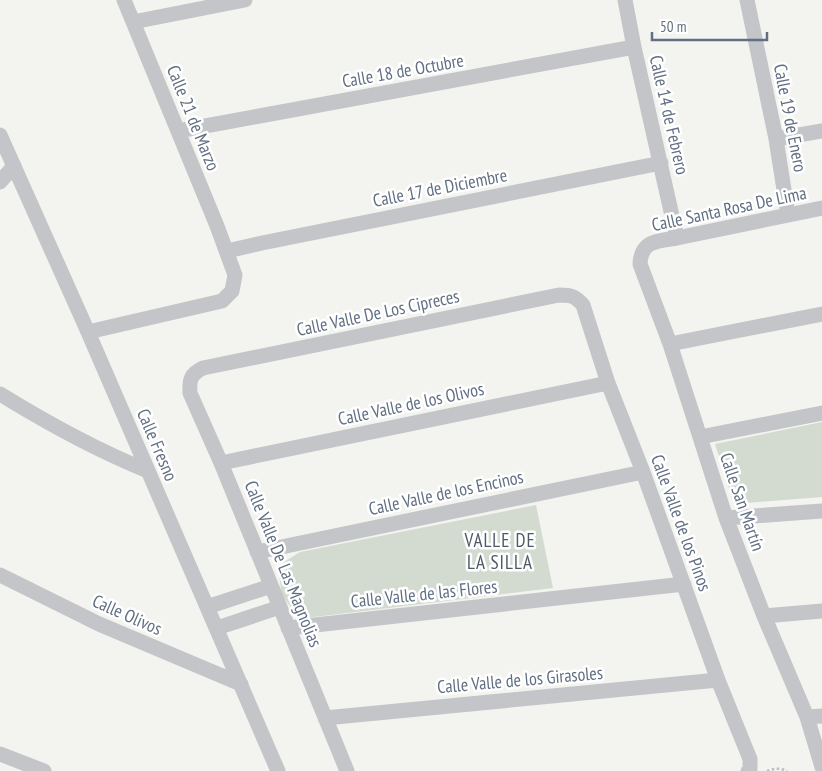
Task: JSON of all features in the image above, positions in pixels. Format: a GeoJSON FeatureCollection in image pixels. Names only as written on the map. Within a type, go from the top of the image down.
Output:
{"type":"FeatureCollection","features":[{"type":"Feature","properties":{"kind":"street","name":"Calle 21 de Marzo"},"geometry":{"type":"LineString","coordinates":[[124,0],[227,251]]}},
{"type":"Feature","properties":{"kind":"street"},"geometry":{"type":"LineString","coordinates":[[133,22],[245,0]]}},
{"type":"Feature","properties":{"kind":"street","name":"Calle 14 de Febrero"},"geometry":{"type":"LineString","coordinates":[[625,0],[677,238]]}},
{"type":"Feature","properties":{"kind":"street","name":"Calle 19 de Enero"},"geometry":{"type":"LineString","coordinates":[[747,0],[776,140],[788,215]]}},
{"type":"Feature","properties":{"kind":"street","name":"Calle 18 de Octubre"},"geometry":{"type":"LineString","coordinates":[[178,131],[634,47]]}},
{"type":"Feature","properties":{"kind":"street"},"geometry":{"type":"LineString","coordinates":[[776,140],[822,131]]}},
{"type":"Feature","properties":{"kind":"street","name":"Calle Fresno"},"geometry":{"type":"LineString","coordinates":[[0,135],[88,332],[278,771]]}},
{"type":"Feature","properties":{"kind":"street","name":"Calle 17 de Diciembre"},"geometry":{"type":"LineString","coordinates":[[227,251],[660,163]]}},
{"type":"Feature","properties":{"kind":"street"},"geometry":{"type":"LineString","coordinates":[[0,182],[14,166]]}},
{"type":"Feature","properties":{"kind":"street","name":"Calle Santa Rosa De Lima"},"geometry":{"type":"LineString","coordinates":[[644,248],[654,241],[822,208]]}},
{"type":"Feature","properties":{"kind":"street","name":"Calle San Martín"},"geometry":{"type":"LineString","coordinates":[[644,248],[640,255],[640,264],[670,344],[726,518],[764,616],[814,717],[822,767]]}},
{"type":"Feature","properties":{"kind":"street"},"geometry":{"type":"LineString","coordinates":[[88,332],[222,301],[232,291],[235,275],[227,251]]}},
{"type":"Feature","properties":{"kind":"street","name":"Calle Valle De Los Cipreces"},"geometry":{"type":"LineString","coordinates":[[194,373],[203,368],[559,295],[570,295]]}},
{"type":"Feature","properties":{"kind":"street","name":"Calle Valle de los Pinos"},"geometry":{"type":"LineString","coordinates":[[570,295],[577,298],[583,305],[608,383],[644,472],[718,680],[750,759],[749,770]]}},
{"type":"Feature","properties":{"kind":"street"},"geometry":{"type":"LineString","coordinates":[[670,344],[822,314]]}},
{"type":"Feature","properties":{"kind":"street","name":"Calle Valle De Las Magnolias"},"geometry":{"type":"LineString","coordinates":[[194,373],[189,382],[190,393],[221,463],[347,771]]}},
{"type":"Feature","properties":{"kind":"street","name":"Calle Valle de los Olivos"},"geometry":{"type":"LineString","coordinates":[[221,463],[608,383]]}},
{"type":"Feature","properties":{"kind":"street"},"geometry":{"type":"LineString","coordinates":[[0,394],[40,418],[125,462],[148,471]]}},
{"type":"Feature","properties":{"kind":"street"},"geometry":{"type":"LineString","coordinates":[[700,437],[822,413]]}},
{"type":"Feature","properties":{"kind":"street","name":"Calle Valle de los Encinos"},"geometry":{"type":"LineString","coordinates":[[257,552],[644,472]]}},
{"type":"Feature","properties":{"kind":"street"},"geometry":{"type":"LineString","coordinates":[[726,518],[822,511]]}},
{"type":"Feature","properties":{"kind":"street","name":"Calle Olivos"},"geometry":{"type":"LineString","coordinates":[[0,575],[98,624],[241,684]]}},
{"type":"Feature","properties":{"kind":"street","name":"Calle Valle de las Flores"},"geometry":{"type":"LineString","coordinates":[[288,628],[684,584]]}},
{"type":"Feature","properties":{"kind":"street"},"geometry":{"type":"LineString","coordinates":[[207,607],[271,586]]}},
{"type":"Feature","properties":{"kind":"street"},"geometry":{"type":"LineString","coordinates":[[217,628],[280,607]]}},
{"type":"Feature","properties":{"kind":"street"},"geometry":{"type":"LineString","coordinates":[[764,616],[822,611]]}},
{"type":"Feature","properties":{"kind":"street","name":"Calle Valle de los Girasoles"},"geometry":{"type":"LineString","coordinates":[[325,718],[718,680]]}},
{"type":"Feature","properties":{"kind":"street"},"geometry":{"type":"LineString","coordinates":[[0,754],[44,771]]}},
{"type":"Feature","properties":{"kind":"path"},"geometry":{"type":"LineString","coordinates":[[767,771],[776,768],[787,771]]}},
{"type":"Feature","properties":{"kind":"shaded area"},"geometry":{"type":"Polygon","coordinates":[[[822,422],[822,497],[734,504],[715,444],[822,422]]]}},
{"type":"Feature","properties":{"kind":"shaded area"},"geometry":{"type":"Polygon","coordinates":[[[536,505],[553,588],[306,618],[292,609],[282,595],[279,575],[284,562],[300,552],[536,505]]]}},
{"type":"Feature","properties":{"kind":"district","name":"VALLE DE LA SILLA"},"geometry":{"type":"Point","coordinates":[500,551]}}]}
